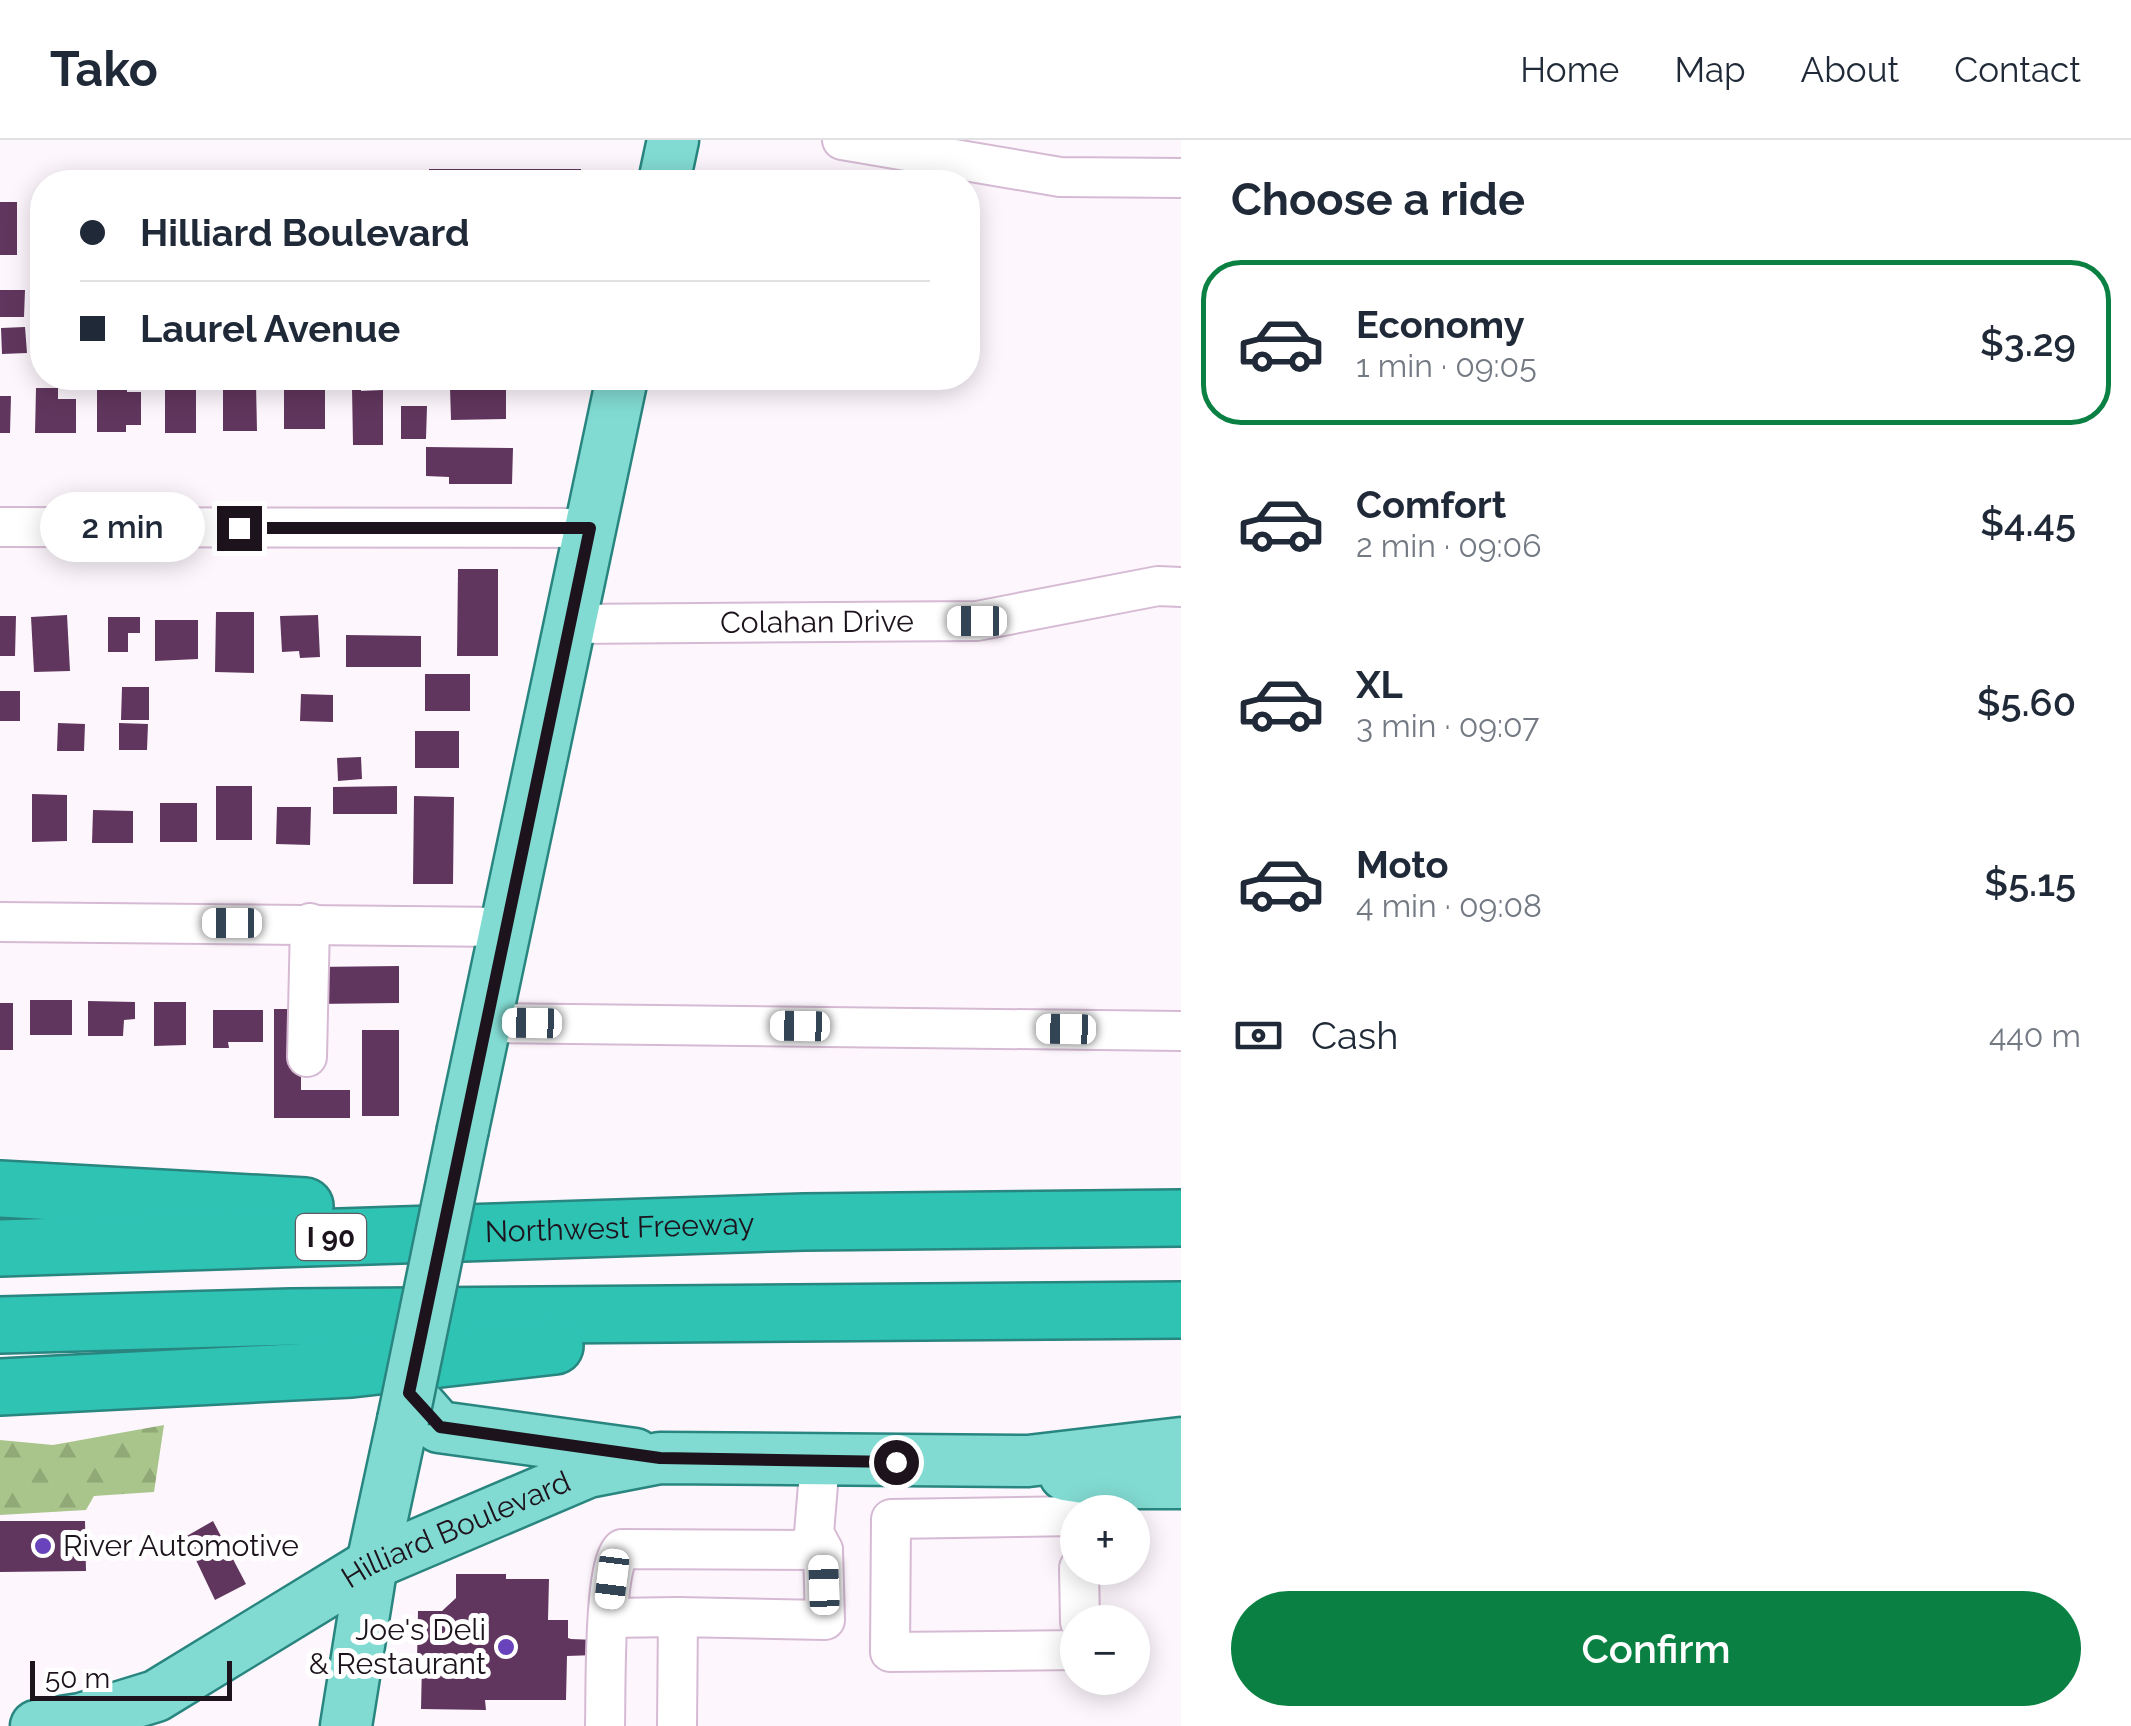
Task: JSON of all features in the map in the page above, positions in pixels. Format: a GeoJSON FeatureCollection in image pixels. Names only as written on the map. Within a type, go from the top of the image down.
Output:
{"type":"FeatureCollection","features":[{"type":"Feature","properties":{"kind":"highway"},"geometry":{"type":"LineString","coordinates":[[0,1189],[663,1226]]}},
{"type":"Feature","properties":{"kind":"highway","name":"Northwest Freeway"},"geometry":{"type":"LineString","coordinates":[[0,1248],[663,1226],[1181,1218]]}},
{"type":"Feature","properties":{"kind":"highway"},"geometry":{"type":"LineString","coordinates":[[0,1325],[290,1317],[1181,1310]]}},
{"type":"Feature","properties":{"kind":"highway"},"geometry":{"type":"LineString","coordinates":[[0,1387],[351,1370],[832,1315]]}},
{"type":"Feature","properties":{"kind":"main road"},"geometry":{"type":"LineString","coordinates":[[667,170],[673,140]]}},
{"type":"Feature","properties":{"kind":"main road"},"geometry":{"type":"LineString","coordinates":[[346,1726],[372,1564],[417,1413],[462,1130],[619,390]]}},
{"type":"Feature","properties":{"kind":"main road"},"geometry":{"type":"LineString","coordinates":[[417,1413],[660,1458]]}},
{"type":"Feature","properties":{"kind":"main road","name":"Hilliard Boulevard"},"geometry":{"type":"LineString","coordinates":[[36,1726],[82,1719],[156,1696],[372,1564],[588,1472],[660,1458],[1028,1461],[1181,1442]]}},
{"type":"Feature","properties":{"kind":"main road","name":"Hilliard Boulevard"},"geometry":{"type":"LineString","coordinates":[[1028,1461],[1056,1474],[1076,1495]]}},
{"type":"Feature","properties":{"kind":"main road","name":"Hilliard Boulevard"},"geometry":{"type":"LineString","coordinates":[[1080,1495],[1117,1483],[1181,1483]]}},
{"type":"Feature","properties":{"kind":"street"},"geometry":{"type":"LineString","coordinates":[[842,140],[1060,177],[1181,178]]}},
{"type":"Feature","properties":{"kind":"street"},"geometry":{"type":"LineString","coordinates":[[0,527],[590,528]]}},
{"type":"Feature","properties":{"kind":"street","name":"Colahan Drive"},"geometry":{"type":"LineString","coordinates":[[569,624],[977,621],[1158,586],[1181,586]]}},
{"type":"Feature","properties":{"kind":"street"},"geometry":{"type":"LineString","coordinates":[[0,922],[506,928]]}},
{"type":"Feature","properties":{"kind":"street"},"geometry":{"type":"LineString","coordinates":[[307,1057],[310,923]]}},
{"type":"Feature","properties":{"kind":"street"},"geometry":{"type":"LineString","coordinates":[[485,1023],[1181,1030]]}},
{"type":"Feature","properties":{"kind":"street"},"geometry":{"type":"LineString","coordinates":[[608,1618],[826,1620],[823,1550],[814,1532],[820,1461]]}},
{"type":"Feature","properties":{"kind":"street"},"geometry":{"type":"LineString","coordinates":[[925,1462],[926,1518]]}},
{"type":"Feature","properties":{"kind":"street"},"geometry":{"type":"LineString","coordinates":[[1060,1498],[926,1518],[891,1519],[890,1652],[1060,1650]]}},
{"type":"Feature","properties":{"kind":"street"},"geometry":{"type":"LineString","coordinates":[[604,1726],[614,1556],[622,1549],[823,1550]]}},
{"type":"Feature","properties":{"kind":"street"},"geometry":{"type":"LineString","coordinates":[[676,1726],[678,1617]]}},
{"type":"Feature","properties":{"kind":"green space"},"geometry":{"type":"Polygon","coordinates":[[[164,1425],[154,1492],[94,1496],[86,1510],[0,1515],[0,1440],[53,1445],[164,1425]]]}},
{"type":"Feature","properties":{"kind":"building"},"geometry":{"type":"Polygon","coordinates":[[[429,169],[581,169],[581,170],[429,169]]]}},
{"type":"Feature","properties":{"kind":"building"},"geometry":{"type":"Polygon","coordinates":[[[0,202],[17,202],[17,255],[0,255],[0,202]]]}},
{"type":"Feature","properties":{"kind":"building"},"geometry":{"type":"Polygon","coordinates":[[[0,290],[25,290],[24,317],[0,317],[0,290]]]}},
{"type":"Feature","properties":{"kind":"building"},"geometry":{"type":"Polygon","coordinates":[[[25,327],[27,353],[2,354],[1,328],[25,327]]]}},
{"type":"Feature","properties":{"kind":"building"},"geometry":{"type":"Polygon","coordinates":[[[36,390],[58,390],[58,399],[76,399],[76,433],[35,433],[36,390]]]}},
{"type":"Feature","properties":{"kind":"building"},"geometry":{"type":"Polygon","coordinates":[[[97,390],[141,392],[141,425],[126,425],[126,432],[97,432],[97,390]]]}},
{"type":"Feature","properties":{"kind":"building"},"geometry":{"type":"Polygon","coordinates":[[[165,390],[196,390],[196,433],[165,433],[165,390]]]}},
{"type":"Feature","properties":{"kind":"building"},"geometry":{"type":"Polygon","coordinates":[[[223,390],[256,390],[257,431],[223,431],[223,390]]]}},
{"type":"Feature","properties":{"kind":"building"},"geometry":{"type":"Polygon","coordinates":[[[284,390],[325,390],[325,429],[284,429],[284,390]]]}},
{"type":"Feature","properties":{"kind":"building"},"geometry":{"type":"Polygon","coordinates":[[[352,390],[383,390],[383,445],[353,445],[352,390]]]}},
{"type":"Feature","properties":{"kind":"building"},"geometry":{"type":"Polygon","coordinates":[[[450,390],[506,390],[506,419],[451,420],[450,390]]]}},
{"type":"Feature","properties":{"kind":"building"},"geometry":{"type":"Polygon","coordinates":[[[0,396],[11,396],[10,433],[0,433],[0,396]]]}},
{"type":"Feature","properties":{"kind":"building"},"geometry":{"type":"Polygon","coordinates":[[[401,406],[427,406],[426,439],[401,439],[401,406]]]}},
{"type":"Feature","properties":{"kind":"building"},"geometry":{"type":"Polygon","coordinates":[[[426,447],[513,448],[512,484],[449,484],[449,477],[426,476],[426,447]]]}},
{"type":"Feature","properties":{"kind":"building"},"geometry":{"type":"Polygon","coordinates":[[[458,569],[498,569],[498,656],[457,656],[458,569]]]}},
{"type":"Feature","properties":{"kind":"building"},"geometry":{"type":"Polygon","coordinates":[[[216,612],[254,612],[254,673],[215,672],[216,612]]]}},
{"type":"Feature","properties":{"kind":"building"},"geometry":{"type":"Polygon","coordinates":[[[67,615],[70,671],[34,672],[31,617],[67,615]]]}},
{"type":"Feature","properties":{"kind":"building"},"geometry":{"type":"Polygon","coordinates":[[[318,615],[320,657],[300,658],[299,651],[282,652],[280,616],[318,615]]]}},
{"type":"Feature","properties":{"kind":"building"},"geometry":{"type":"Polygon","coordinates":[[[0,616],[16,616],[15,656],[0,656],[0,616]]]}},
{"type":"Feature","properties":{"kind":"building"},"geometry":{"type":"Polygon","coordinates":[[[108,617],[140,617],[140,633],[128,633],[128,652],[108,652],[108,617]]]}},
{"type":"Feature","properties":{"kind":"building"},"geometry":{"type":"Polygon","coordinates":[[[155,620],[198,620],[198,659],[155,661],[155,620]]]}},
{"type":"Feature","properties":{"kind":"building"},"geometry":{"type":"Polygon","coordinates":[[[346,635],[421,636],[421,667],[346,667],[346,635]]]}},
{"type":"Feature","properties":{"kind":"building"},"geometry":{"type":"Polygon","coordinates":[[[425,674],[470,674],[470,711],[425,711],[425,674]]]}},
{"type":"Feature","properties":{"kind":"building"},"geometry":{"type":"Polygon","coordinates":[[[122,687],[149,687],[149,720],[121,720],[122,687]]]}},
{"type":"Feature","properties":{"kind":"building"},"geometry":{"type":"Polygon","coordinates":[[[0,691],[20,691],[20,721],[0,721],[0,691]]]}},
{"type":"Feature","properties":{"kind":"building"},"geometry":{"type":"Polygon","coordinates":[[[301,694],[333,695],[333,722],[300,721],[301,694]]]}},
{"type":"Feature","properties":{"kind":"building"},"geometry":{"type":"Polygon","coordinates":[[[58,723],[85,724],[84,751],[57,751],[58,723]]]}},
{"type":"Feature","properties":{"kind":"building"},"geometry":{"type":"Polygon","coordinates":[[[119,723],[148,724],[147,750],[119,750],[119,723]]]}},
{"type":"Feature","properties":{"kind":"building"},"geometry":{"type":"Polygon","coordinates":[[[415,731],[459,731],[459,768],[415,768],[415,731]]]}},
{"type":"Feature","properties":{"kind":"building"},"geometry":{"type":"Polygon","coordinates":[[[361,757],[362,779],[338,781],[337,758],[361,757]]]}},
{"type":"Feature","properties":{"kind":"building"},"geometry":{"type":"Polygon","coordinates":[[[216,786],[252,786],[252,840],[216,840],[216,786]]]}},
{"type":"Feature","properties":{"kind":"building"},"geometry":{"type":"Polygon","coordinates":[[[397,786],[397,814],[333,814],[333,787],[397,786]]]}},
{"type":"Feature","properties":{"kind":"building"},"geometry":{"type":"Polygon","coordinates":[[[32,794],[67,795],[67,841],[32,842],[32,794]]]}},
{"type":"Feature","properties":{"kind":"building"},"geometry":{"type":"Polygon","coordinates":[[[414,796],[454,797],[453,884],[413,884],[414,796]]]}},
{"type":"Feature","properties":{"kind":"building"},"geometry":{"type":"Polygon","coordinates":[[[160,803],[197,803],[197,842],[160,842],[160,803]]]}},
{"type":"Feature","properties":{"kind":"building"},"geometry":{"type":"Polygon","coordinates":[[[277,807],[311,807],[310,845],[276,844],[277,807]]]}},
{"type":"Feature","properties":{"kind":"building"},"geometry":{"type":"Polygon","coordinates":[[[93,810],[133,811],[133,843],[92,843],[93,810]]]}},
{"type":"Feature","properties":{"kind":"building"},"geometry":{"type":"Polygon","coordinates":[[[399,966],[399,1003],[314,1004],[314,967],[399,966]]]}},
{"type":"Feature","properties":{"kind":"building"},"geometry":{"type":"Polygon","coordinates":[[[30,1000],[72,1000],[72,1035],[30,1035],[30,1000]]]}},
{"type":"Feature","properties":{"kind":"building"},"geometry":{"type":"Polygon","coordinates":[[[88,1001],[135,1002],[135,1019],[124,1020],[123,1036],[88,1036],[88,1001]]]}},
{"type":"Feature","properties":{"kind":"building"},"geometry":{"type":"Polygon","coordinates":[[[154,1002],[186,1002],[186,1045],[154,1046],[154,1002]]]}},
{"type":"Feature","properties":{"kind":"building"},"geometry":{"type":"Polygon","coordinates":[[[0,1003],[13,1003],[13,1050],[0,1050],[0,1003]]]}},
{"type":"Feature","properties":{"kind":"building"},"geometry":{"type":"Polygon","coordinates":[[[274,1009],[301,1009],[301,1090],[350,1090],[350,1118],[274,1118],[274,1009]]]}},
{"type":"Feature","properties":{"kind":"building"},"geometry":{"type":"Polygon","coordinates":[[[213,1010],[263,1010],[263,1042],[228,1042],[229,1048],[213,1048],[213,1010]]]}},
{"type":"Feature","properties":{"kind":"building"},"geometry":{"type":"Polygon","coordinates":[[[362,1030],[399,1030],[399,1116],[362,1116],[362,1030]]]}},
{"type":"Feature","properties":{"kind":"building","name":"River Automotive"},"geometry":{"type":"Polygon","coordinates":[[[0,1521],[85,1521],[86,1571],[0,1572],[0,1521]]]}},
{"type":"Feature","properties":{"kind":"building"},"geometry":{"type":"Polygon","coordinates":[[[213,1521],[246,1584],[215,1600],[185,1537],[213,1521]]]}},
{"type":"Feature","properties":{"kind":"building","name":"Joe's Deli & Restaurant"},"geometry":{"type":"Polygon","coordinates":[[[456,1574],[549,1579],[548,1620],[568,1620],[568,1638],[595,1640],[595,1655],[567,1656],[566,1700],[485,1700],[486,1710],[421,1709],[418,1611],[442,1611],[456,1598],[456,1574]]]}},
{"type":"Feature","properties":{"kind":"place","name":"River Automotive"},"geometry":{"type":"Point","coordinates":[43,1546]}},
{"type":"Feature","properties":{"kind":"place","name":"Joe's Deli & Restaurant"},"geometry":{"type":"Point","coordinates":[506,1647]}},
{"type":"Feature","properties":{"kind":"route"},"geometry":{"type":"LineString","coordinates":[[239,528],[590,528],[409,1393],[440,1427],[660,1458],[896,1462]]}}]}
